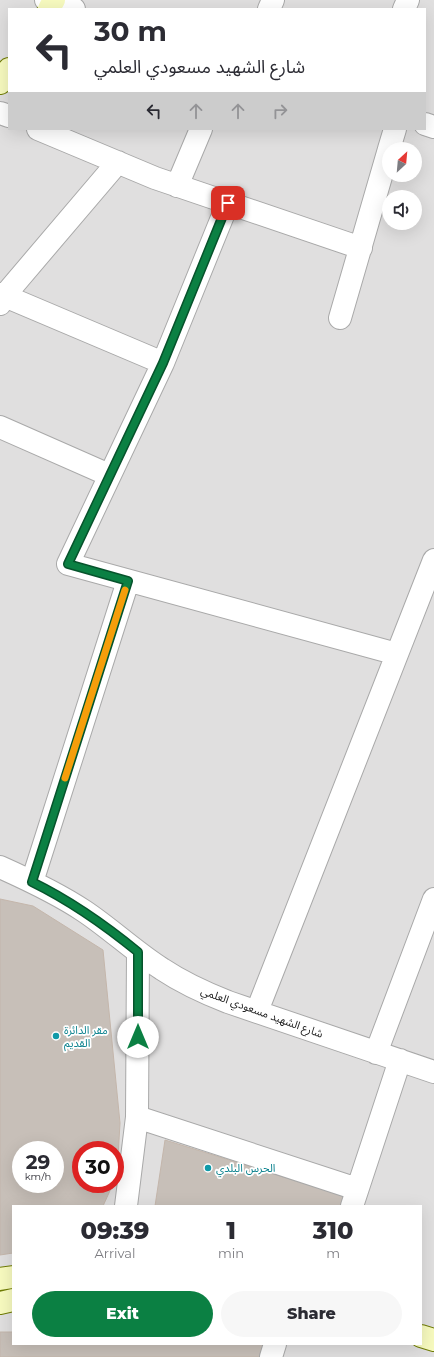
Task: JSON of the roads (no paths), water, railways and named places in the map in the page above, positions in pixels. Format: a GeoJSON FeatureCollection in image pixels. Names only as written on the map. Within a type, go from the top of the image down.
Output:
{"type":"FeatureCollection","features":[{"type":"Feature","properties":{"kind":"main road"},"geometry":{"type":"LineString","coordinates":[[0,82],[8,70]]}},
{"type":"Feature","properties":{"kind":"main road"},"geometry":{"type":"LineString","coordinates":[[0,1279],[12,1277]]}},
{"type":"Feature","properties":{"kind":"main road"},"geometry":{"type":"LineString","coordinates":[[0,1303],[12,1300]]}},
{"type":"Feature","properties":{"kind":"main road"},"geometry":{"type":"LineString","coordinates":[[422,1336],[434,1340]]}},
{"type":"Feature","properties":{"kind":"street"},"geometry":{"type":"LineString","coordinates":[[50,3],[70,8]]}},
{"type":"Feature","properties":{"kind":"street"},"geometry":{"type":"LineString","coordinates":[[40,130],[177,186],[361,248]]}},
{"type":"Feature","properties":{"kind":"street"},"geometry":{"type":"LineString","coordinates":[[177,186],[201,130]]}},
{"type":"Feature","properties":{"kind":"street"},"geometry":{"type":"LineString","coordinates":[[391,142],[395,130]]}},
{"type":"Feature","properties":{"kind":"street"},"geometry":{"type":"LineString","coordinates":[[118,162],[1,298],[163,363]]}},
{"type":"Feature","properties":{"kind":"street"},"geometry":{"type":"LineString","coordinates":[[340,318],[382,174]]}},
{"type":"Feature","properties":{"kind":"street"},"geometry":{"type":"LineString","coordinates":[[228,203],[163,363],[68,564],[397,654]]}},
{"type":"Feature","properties":{"kind":"street"},"geometry":{"type":"LineString","coordinates":[[0,427],[109,475]]}},
{"type":"Feature","properties":{"kind":"street"},"geometry":{"type":"LineString","coordinates":[[257,1011],[434,560]]}},
{"type":"Feature","properties":{"kind":"street"},"geometry":{"type":"LineString","coordinates":[[32,882],[128,581]]}},
{"type":"Feature","properties":{"kind":"street","name":"شارع الشهيد مسعودي العلمي"},"geometry":{"type":"LineString","coordinates":[[0,866],[51,891],[84,911],[115,933],[138,952],[183,982],[228,1002],[434,1072]]}},
{"type":"Feature","properties":{"kind":"street"},"geometry":{"type":"LineString","coordinates":[[376,1053],[434,900]]}},
{"type":"Feature","properties":{"kind":"street"},"geometry":{"type":"LineString","coordinates":[[126,1205],[137,1117],[138,952]]}},
{"type":"Feature","properties":{"kind":"street"},"geometry":{"type":"LineString","coordinates":[[137,1117],[354,1197],[400,1060]]}},
{"type":"Feature","properties":{"kind":"street"},"geometry":{"type":"LineString","coordinates":[[271,1357],[275,1345]]}},
{"type":"Feature","properties":{"kind":"place","name":"مقر الدائرة القديم"},"geometry":{"type":"Point","coordinates":[56,1036]}},
{"type":"Feature","properties":{"kind":"place","name":"الحرس البلدي"},"geometry":{"type":"Point","coordinates":[208,1168]}}]}
